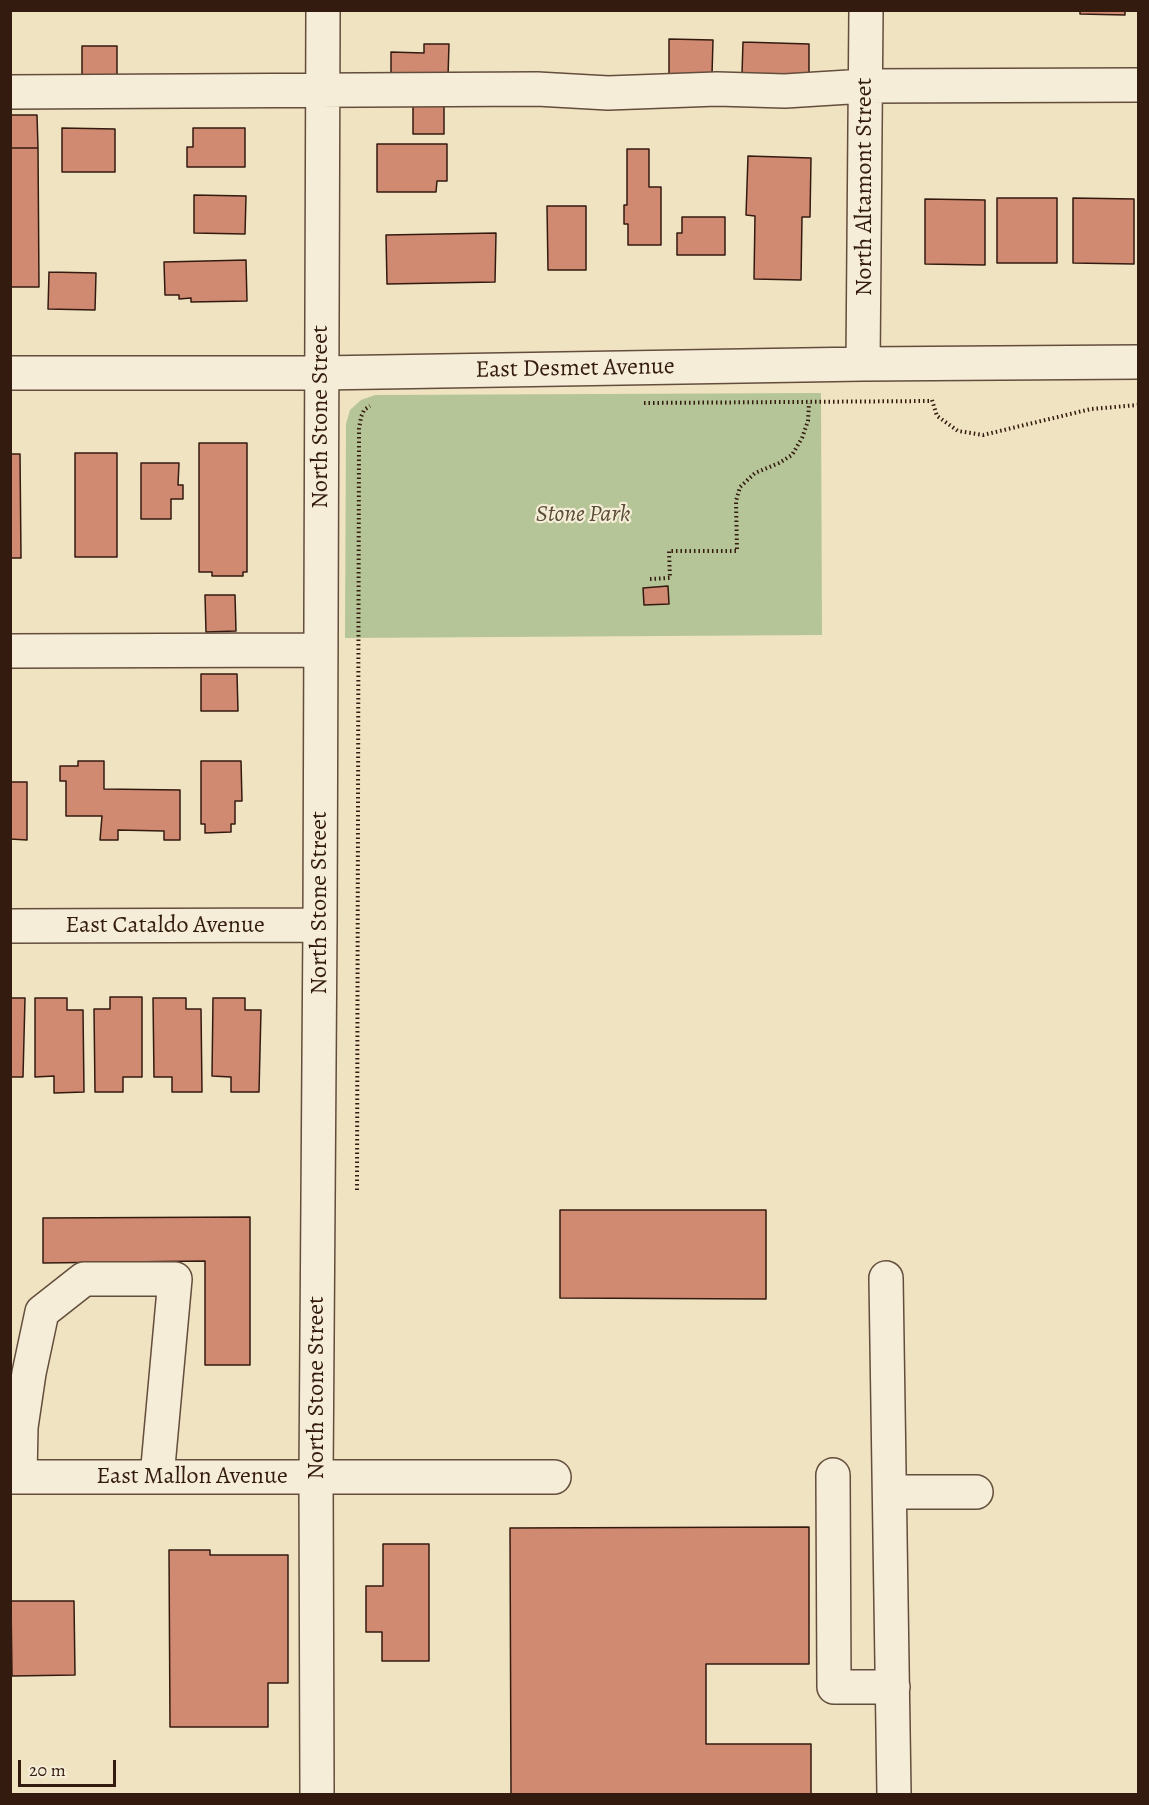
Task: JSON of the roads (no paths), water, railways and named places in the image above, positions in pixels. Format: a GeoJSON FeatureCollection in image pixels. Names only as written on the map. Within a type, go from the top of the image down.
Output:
{"type":"FeatureCollection","features":[{"type":"Feature","properties":{"kind":"street","name":"North Stone Street"},"geometry":{"type":"LineString","coordinates":[[317,1794],[316,1476],[323,10]]}},
{"type":"Feature","properties":{"kind":"street","name":"North Altamont Street"},"geometry":{"type":"LineString","coordinates":[[863,364],[866,10]]}},
{"type":"Feature","properties":{"kind":"street"},"geometry":{"type":"LineString","coordinates":[[10,92],[537,89],[642,92],[717,89],[785,90],[865,86],[1138,85]]}},
{"type":"Feature","properties":{"kind":"street","name":"East Desmet Avenue"},"geometry":{"type":"LineString","coordinates":[[10,373],[321,373],[1138,362]]}},
{"type":"Feature","properties":{"kind":"street"},"geometry":{"type":"LineString","coordinates":[[10,651],[321,650]]}},
{"type":"Feature","properties":{"kind":"street","name":"East Cataldo Avenue"},"geometry":{"type":"LineString","coordinates":[[10,926],[320,925]]}},
{"type":"Feature","properties":{"kind":"street"},"geometry":{"type":"LineString","coordinates":[[886,1278],[894,1794]]}},
{"type":"Feature","properties":{"kind":"street"},"geometry":{"type":"LineString","coordinates":[[15,1477],[29,1373],[42,1312],[84,1280],[175,1280],[157,1477]]}},
{"type":"Feature","properties":{"kind":"street"},"geometry":{"type":"LineString","coordinates":[[833,1475],[834,1687],[893,1687]]}},
{"type":"Feature","properties":{"kind":"street","name":"East Mallon Avenue"},"geometry":{"type":"LineString","coordinates":[[15,1477],[554,1477]]}},
{"type":"Feature","properties":{"kind":"street"},"geometry":{"type":"LineString","coordinates":[[890,1492],[976,1492]]}},
{"type":"Feature","properties":{"kind":"park label","name":"Stone Park"},"geometry":{"type":"Point","coordinates":[583,515]}}]}
